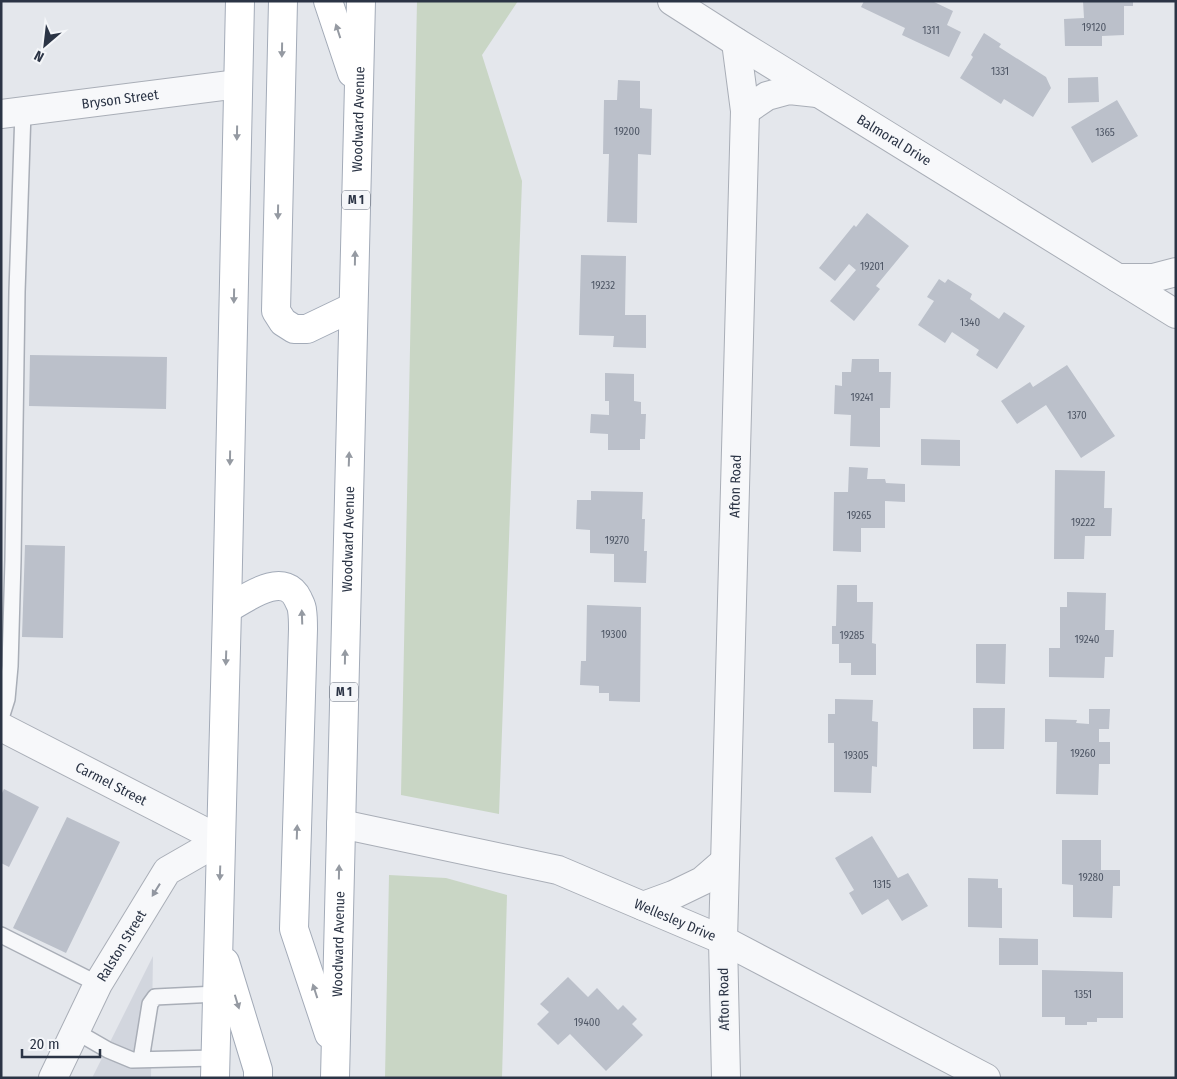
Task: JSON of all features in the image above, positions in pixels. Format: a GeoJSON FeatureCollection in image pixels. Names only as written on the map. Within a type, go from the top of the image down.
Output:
{"type":"FeatureCollection","features":[{"type":"Feature","properties":{"kind":"main road"},"geometry":{"type":"LineString","coordinates":[[215,1068],[240,1]]}},
{"type":"Feature","properties":{"kind":"main road"},"geometry":{"type":"LineString","coordinates":[[283,1],[276,311],[283,322],[294,329],[307,329],[353,307]]}},
{"type":"Feature","properties":{"kind":"main road"},"geometry":{"type":"LineString","coordinates":[[328,1],[358,94]]}},
{"type":"Feature","properties":{"kind":"main road","name":"Woodward Avenue"},"geometry":{"type":"LineString","coordinates":[[335,1066],[360,1]]}},
{"type":"Feature","properties":{"kind":"main road"},"geometry":{"type":"LineString","coordinates":[[227,609],[273,586],[284,586],[295,593],[302,609],[294,929],[335,1066]]}},
{"type":"Feature","properties":{"kind":"main road"},"geometry":{"type":"LineString","coordinates":[[218,939],[258,1070],[258,1078]]}},
{"type":"Feature","properties":{"kind":"street","name":"Balmoral Drive"},"geometry":{"type":"LineString","coordinates":[[672,1],[1176,314]]}},
{"type":"Feature","properties":{"kind":"street","name":"Afton Road"},"geometry":{"type":"LineString","coordinates":[[726,1078],[723,940],[746,111],[736,42]]}},
{"type":"Feature","properties":{"kind":"street","name":"Bryson Street"},"geometry":{"type":"LineString","coordinates":[[12,112],[238,84]]}},
{"type":"Feature","properties":{"kind":"street"},"geometry":{"type":"LineString","coordinates":[[746,111],[767,96],[789,90],[818,93]]}},
{"type":"Feature","properties":{"kind":"street"},"geometry":{"type":"LineString","coordinates":[[1117,278],[1153,278],[1176,272]]}},
{"type":"Feature","properties":{"kind":"street","name":"Carmel Street"},"geometry":{"type":"LineString","coordinates":[[1,727],[221,840]]}},
{"type":"Feature","properties":{"kind":"street","name":"Wellesley Drive"},"geometry":{"type":"LineString","coordinates":[[340,824],[558,870],[723,940],[986,1078]]}},
{"type":"Feature","properties":{"kind":"street","name":"Ralston Street"},"geometry":{"type":"LineString","coordinates":[[53,1078],[98,984],[167,871],[221,840]]}},
{"type":"Feature","properties":{"kind":"street"},"geometry":{"type":"LineString","coordinates":[[643,906],[702,881],[725,860]]}},
{"type":"Feature","properties":{"kind":"lane"},"geometry":{"type":"LineString","coordinates":[[1,718],[7,699],[10,666],[13,560],[17,292],[12,112]]}},
{"type":"Feature","properties":{"kind":"lane"},"geometry":{"type":"LineString","coordinates":[[1,935],[98,984]]}},
{"type":"Feature","properties":{"kind":"lane"},"geometry":{"type":"LineString","coordinates":[[141,1060],[150,1004],[155,997],[216,994]]}},
{"type":"Feature","properties":{"kind":"lane"},"geometry":{"type":"LineString","coordinates":[[75,1031],[108,1050],[132,1060],[215,1068]]}},
{"type":"Feature","properties":{"kind":"shaded area"},"geometry":{"type":"Polygon","coordinates":[[[153,956],[151,1078],[92,1078],[153,956]]]}},
{"type":"Feature","properties":{"kind":"green space"},"geometry":{"type":"Polygon","coordinates":[[[417,1],[518,1],[482,55],[522,181],[499,814],[401,795],[417,1]]]}},
{"type":"Feature","properties":{"kind":"green space"},"geometry":{"type":"Polygon","coordinates":[[[389,875],[446,878],[507,895],[502,1078],[385,1078],[389,875]]]}},
{"type":"Feature","properties":{"kind":"building"},"geometry":{"type":"Polygon","coordinates":[[[864,1],[932,1],[953,11],[947,25],[961,32],[949,57],[902,35],[905,28],[861,7],[864,1]]]}},
{"type":"Feature","properties":{"kind":"building"},"geometry":{"type":"Polygon","coordinates":[[[1083,1],[1133,1],[1133,6],[1124,6],[1124,35],[1102,36],[1102,46],[1065,46],[1064,19],[1084,18],[1083,1]]]}},
{"type":"Feature","properties":{"kind":"building"},"geometry":{"type":"Polygon","coordinates":[[[984,33],[1001,44],[999,47],[1046,77],[1051,88],[1033,117],[1004,99],[1001,104],[960,78],[973,57],[971,55],[984,33]]]}},
{"type":"Feature","properties":{"kind":"building"},"geometry":{"type":"Polygon","coordinates":[[[1098,77],[1099,102],[1068,103],[1068,78],[1098,77]]]}},
{"type":"Feature","properties":{"kind":"building"},"geometry":{"type":"Polygon","coordinates":[[[618,80],[640,81],[640,108],[652,109],[651,155],[638,154],[637,223],[607,222],[609,154],[603,154],[604,100],[617,100],[618,80]]]}},
{"type":"Feature","properties":{"kind":"building"},"geometry":{"type":"Polygon","coordinates":[[[1117,100],[1138,136],[1092,163],[1071,127],[1117,100]]]}},
{"type":"Feature","properties":{"kind":"building"},"geometry":{"type":"Polygon","coordinates":[[[867,213],[909,246],[876,286],[880,289],[854,321],[830,301],[856,270],[849,264],[835,281],[819,268],[854,225],[856,227],[867,213]]]}},
{"type":"Feature","properties":{"kind":"building"},"geometry":{"type":"Polygon","coordinates":[[[581,255],[626,256],[625,315],[646,315],[646,348],[613,347],[614,336],[579,335],[581,255]]]}},
{"type":"Feature","properties":{"kind":"building"},"geometry":{"type":"Polygon","coordinates":[[[939,279],[945,283],[948,279],[972,294],[970,299],[999,319],[1004,312],[1025,326],[997,369],[976,355],[979,350],[952,332],[945,343],[918,325],[934,301],[927,297],[939,279]]]}},
{"type":"Feature","properties":{"kind":"building"},"geometry":{"type":"Polygon","coordinates":[[[30,355],[167,357],[166,409],[29,406],[30,355]]]}},
{"type":"Feature","properties":{"kind":"building"},"geometry":{"type":"Polygon","coordinates":[[[852,359],[879,359],[879,372],[891,372],[890,408],[880,408],[880,447],[850,446],[851,415],[834,414],[835,385],[842,386],[842,372],[851,372],[852,359]]]}},
{"type":"Feature","properties":{"kind":"building"},"geometry":{"type":"Polygon","coordinates":[[[1067,365],[1115,436],[1081,458],[1046,405],[1017,424],[1001,401],[1030,382],[1033,387],[1067,365]]]}},
{"type":"Feature","properties":{"kind":"building"},"geometry":{"type":"Polygon","coordinates":[[[605,373],[634,374],[634,401],[641,402],[641,414],[646,414],[645,439],[640,439],[640,450],[608,450],[608,434],[590,433],[591,414],[609,415],[609,401],[605,401],[605,373]]]}},
{"type":"Feature","properties":{"kind":"building"},"geometry":{"type":"Polygon","coordinates":[[[921,439],[960,440],[960,466],[921,465],[921,439]]]}},
{"type":"Feature","properties":{"kind":"building"},"geometry":{"type":"Polygon","coordinates":[[[849,467],[868,468],[867,479],[885,479],[886,483],[905,484],[905,502],[885,501],[885,528],[861,528],[861,552],[833,551],[834,492],[848,492],[849,467]]]}},
{"type":"Feature","properties":{"kind":"building"},"geometry":{"type":"Polygon","coordinates":[[[1055,470],[1105,471],[1104,508],[1112,508],[1111,536],[1085,536],[1084,559],[1054,559],[1055,470]]]}},
{"type":"Feature","properties":{"kind":"building"},"geometry":{"type":"Polygon","coordinates":[[[591,491],[643,492],[642,519],[645,519],[644,551],[647,551],[646,583],[614,582],[614,554],[590,553],[590,530],[576,529],[577,500],[591,500],[591,491]]]}},
{"type":"Feature","properties":{"kind":"building"},"geometry":{"type":"Polygon","coordinates":[[[25,545],[65,546],[63,638],[22,637],[25,545]]]}},
{"type":"Feature","properties":{"kind":"building"},"geometry":{"type":"Polygon","coordinates":[[[837,585],[857,585],[857,602],[873,602],[872,643],[876,644],[876,675],[851,675],[851,663],[839,663],[839,644],[832,644],[832,626],[836,626],[837,585]]]}},
{"type":"Feature","properties":{"kind":"building"},"geometry":{"type":"Polygon","coordinates":[[[1067,592],[1106,593],[1105,630],[1114,630],[1113,657],[1105,657],[1104,678],[1049,677],[1049,648],[1060,648],[1060,607],[1067,607],[1067,592]]]}},
{"type":"Feature","properties":{"kind":"building"},"geometry":{"type":"Polygon","coordinates":[[[587,605],[641,607],[640,702],[609,701],[609,693],[599,693],[599,686],[580,685],[581,661],[586,661],[587,605]]]}},
{"type":"Feature","properties":{"kind":"building"},"geometry":{"type":"Polygon","coordinates":[[[976,644],[1006,644],[1005,684],[976,683],[976,644]]]}},
{"type":"Feature","properties":{"kind":"building"},"geometry":{"type":"Polygon","coordinates":[[[835,699],[873,700],[872,721],[878,722],[877,767],[872,766],[871,793],[834,792],[834,743],[828,743],[828,714],[835,714],[835,699]]]}},
{"type":"Feature","properties":{"kind":"building"},"geometry":{"type":"Polygon","coordinates":[[[973,708],[1005,708],[1004,749],[973,749],[973,708]]]}},
{"type":"Feature","properties":{"kind":"building"},"geometry":{"type":"Polygon","coordinates":[[[1089,709],[1110,709],[1109,729],[1099,729],[1099,742],[1110,742],[1110,764],[1099,764],[1098,795],[1056,794],[1057,742],[1045,742],[1045,719],[1077,720],[1076,723],[1089,724],[1089,709]]]}},
{"type":"Feature","properties":{"kind":"building"},"geometry":{"type":"Polygon","coordinates":[[[4,789],[39,807],[9,867],[1,863],[1,795],[4,789]]]}},
{"type":"Feature","properties":{"kind":"building"},"geometry":{"type":"Polygon","coordinates":[[[67,817],[120,842],[66,953],[13,928],[67,817]]]}},
{"type":"Feature","properties":{"kind":"building"},"geometry":{"type":"Polygon","coordinates":[[[872,836],[898,878],[908,873],[928,906],[902,921],[888,899],[862,915],[849,893],[854,890],[835,858],[872,836]]]}},
{"type":"Feature","properties":{"kind":"building"},"geometry":{"type":"Polygon","coordinates":[[[1062,840],[1101,840],[1101,870],[1120,870],[1120,886],[1113,886],[1112,918],[1073,917],[1073,885],[1062,884],[1062,840]]]}},
{"type":"Feature","properties":{"kind":"building"},"geometry":{"type":"Polygon","coordinates":[[[968,878],[998,879],[998,888],[1002,888],[1002,928],[968,927],[968,878]]]}},
{"type":"Feature","properties":{"kind":"building"},"geometry":{"type":"Polygon","coordinates":[[[999,938],[1038,939],[1038,965],[999,965],[999,938]]]}},
{"type":"Feature","properties":{"kind":"building"},"geometry":{"type":"Polygon","coordinates":[[[1042,970],[1123,972],[1123,1018],[1097,1018],[1097,1022],[1087,1022],[1087,1025],[1065,1025],[1065,1017],[1042,1017],[1042,970]]]}},
{"type":"Feature","properties":{"kind":"building"},"geometry":{"type":"Polygon","coordinates":[[[568,977],[588,997],[597,988],[618,1010],[623,1005],[637,1019],[632,1024],[643,1035],[606,1071],[570,1034],[558,1045],[537,1024],[549,1012],[540,1004],[568,977]]]}}]}
